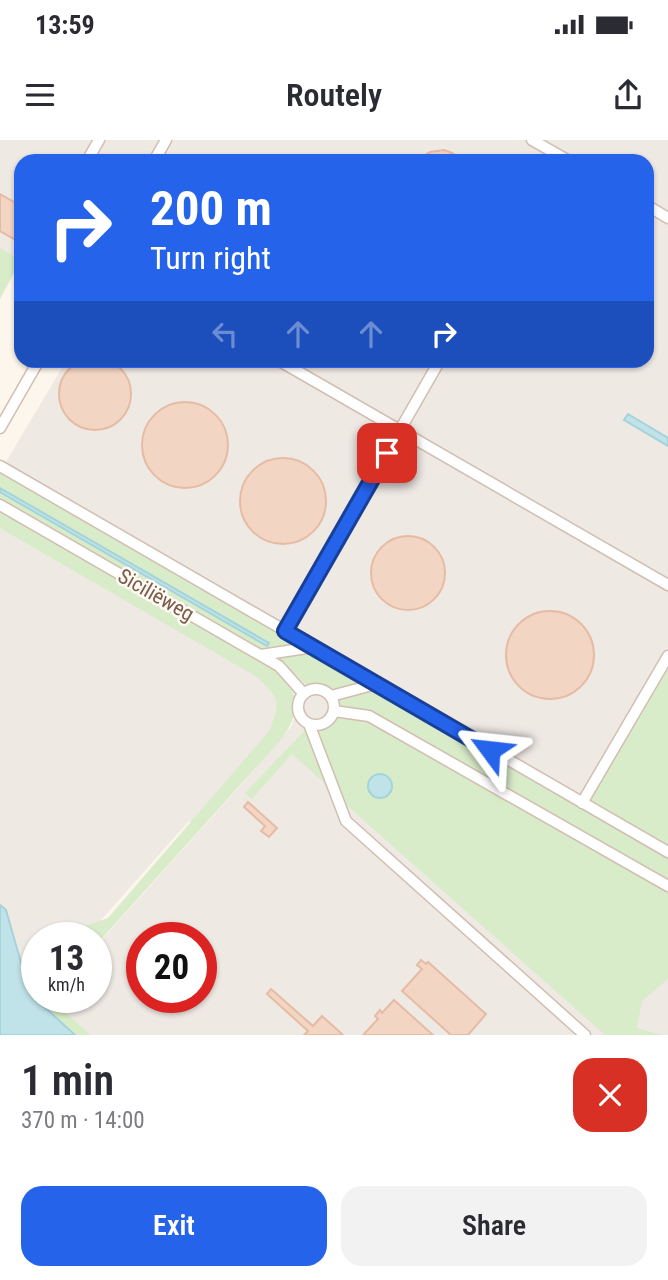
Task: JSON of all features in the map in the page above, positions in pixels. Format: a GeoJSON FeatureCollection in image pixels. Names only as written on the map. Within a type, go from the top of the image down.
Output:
{"type":"FeatureCollection","features":[{"type":"Feature","properties":{"kind":"street"},"geometry":{"type":"LineString","coordinates":[[532,140],[553,154]]}},
{"type":"Feature","properties":{"kind":"street"},"geometry":{"type":"LineString","coordinates":[[0,428],[34,368]]}},
{"type":"Feature","properties":{"kind":"street"},"geometry":{"type":"LineString","coordinates":[[292,368],[668,585]]}},
{"type":"Feature","properties":{"kind":"street"},"geometry":{"type":"LineString","coordinates":[[285,631],[435,368]]}},
{"type":"Feature","properties":{"kind":"street"},"geometry":{"type":"LineString","coordinates":[[0,466],[668,852]]}},
{"type":"Feature","properties":{"kind":"street","name":"Siciliëweg"},"geometry":{"type":"LineString","coordinates":[[0,505],[279,666],[304,694]]}},
{"type":"Feature","properties":{"kind":"street"},"geometry":{"type":"LineString","coordinates":[[261,655],[313,648]]}},
{"type":"Feature","properties":{"kind":"street"},"geometry":{"type":"LineString","coordinates":[[582,803],[668,656]]}},
{"type":"Feature","properties":{"kind":"street"},"geometry":{"type":"LineString","coordinates":[[376,684],[331,696],[318,689],[304,694],[300,699],[298,710],[309,724],[346,821],[585,1035]]}},
{"type":"Feature","properties":{"kind":"street"},"geometry":{"type":"LineString","coordinates":[[331,696],[334,711]]}},
{"type":"Feature","properties":{"kind":"street"},"geometry":{"type":"LineString","coordinates":[[309,724],[324,723],[334,711]]}},
{"type":"Feature","properties":{"kind":"street"},"geometry":{"type":"LineString","coordinates":[[334,711],[369,716],[668,886]]}},
{"type":"Feature","properties":{"kind":"shaded area"},"geometry":{"type":"Polygon","coordinates":[[[0,140],[668,140],[668,1035],[91,1035],[66,1013],[112,1013],[112,928],[291,727],[301,698],[0,519],[0,472],[62,368],[654,368],[654,154],[14,154],[14,258],[0,251],[0,140]]]}},
{"type":"Feature","properties":{"kind":"shaded area"},"geometry":{"type":"Polygon","coordinates":[[[0,526],[257,674],[280,699],[276,724],[195,825],[189,821],[99,922],[21,922],[21,962],[6,910],[0,905],[0,526]]]}},
{"type":"Feature","properties":{"kind":"green space"},"geometry":{"type":"Polygon","coordinates":[[[0,248],[14,256],[14,273],[0,299],[0,248]]]}},
{"type":"Feature","properties":{"kind":"green space"},"geometry":{"type":"Polygon","coordinates":[[[0,472],[303,646],[264,651],[0,499],[0,492],[267,646],[269,644],[0,488],[0,472]]]}},
{"type":"Feature","properties":{"kind":"green space"},"geometry":{"type":"Polygon","coordinates":[[[0,511],[273,668],[289,684],[293,693],[295,712],[280,741],[112,927],[112,922],[97,922],[108,918],[269,731],[277,707],[276,701],[257,677],[0,528],[0,511]]]}},
{"type":"Feature","properties":{"kind":"green space"},"geometry":{"type":"Polygon","coordinates":[[[313,651],[358,677],[358,683],[341,690],[306,684],[275,658],[276,655],[313,651]]]}},
{"type":"Feature","properties":{"kind":"green space"},"geometry":{"type":"Polygon","coordinates":[[[668,664],[668,847],[591,804],[590,798],[668,664]]]}},
{"type":"Feature","properties":{"kind":"green space"},"geometry":{"type":"Polygon","coordinates":[[[377,688],[668,856],[668,880],[371,712],[342,708],[338,704],[342,696],[377,688]]]}},
{"type":"Feature","properties":{"kind":"green space"},"geometry":{"type":"Polygon","coordinates":[[[340,715],[368,719],[668,891],[668,979],[642,1001],[637,1028],[662,1035],[605,1035],[342,801],[314,730],[329,725],[340,715]]]}},
{"type":"Feature","properties":{"kind":"green space"},"geometry":{"type":"Polygon","coordinates":[[[305,730],[331,789],[292,754],[252,799],[245,793],[305,730]]]}},
{"type":"Feature","properties":{"kind":"green space"},"geometry":{"type":"Polygon","coordinates":[[[51,1013],[66,1013],[91,1035],[75,1035],[51,1013]]]}},
{"type":"Feature","properties":{"kind":"water"},"geometry":{"type":"Polygon","coordinates":[[[628,414],[668,438],[668,446],[624,420],[628,414]]]}},
{"type":"Feature","properties":{"kind":"water"},"geometry":{"type":"Polygon","coordinates":[[[0,488],[269,643],[267,646],[0,492],[0,488]]]}},
{"type":"Feature","properties":{"kind":"water"},"geometry":{"type":"Polygon","coordinates":[[[375,774],[385,774],[392,781],[392,791],[385,798],[375,798],[368,791],[368,781],[375,774]]]}},
{"type":"Feature","properties":{"kind":"water"},"geometry":{"type":"Polygon","coordinates":[[[0,905],[6,910],[21,962],[21,1013],[51,1013],[75,1035],[0,1035],[0,905]]]}},
{"type":"Feature","properties":{"kind":"building"},"geometry":{"type":"Polygon","coordinates":[[[444,150],[454,154],[427,154],[444,150]]]}},
{"type":"Feature","properties":{"kind":"building"},"geometry":{"type":"Polygon","coordinates":[[[0,194],[14,202],[14,239],[0,231],[0,194]]]}},
{"type":"Feature","properties":{"kind":"building"},"geometry":{"type":"Polygon","coordinates":[[[69,368],[121,368],[131,387],[129,408],[121,420],[102,430],[81,428],[69,420],[59,401],[61,380],[69,368]]]}},
{"type":"Feature","properties":{"kind":"building"},"geometry":{"type":"Polygon","coordinates":[[[185,402],[201,406],[215,415],[224,429],[228,445],[224,461],[215,475],[201,484],[185,488],[169,484],[155,475],[146,461],[142,445],[146,429],[155,415],[169,406],[185,402]]]}},
{"type":"Feature","properties":{"kind":"building"},"geometry":{"type":"Polygon","coordinates":[[[283,458],[299,462],[313,471],[322,485],[326,501],[322,517],[313,531],[299,540],[283,544],[267,540],[253,531],[244,517],[240,501],[244,485],[253,471],[267,462],[283,458]]]}},
{"type":"Feature","properties":{"kind":"building"},"geometry":{"type":"Polygon","coordinates":[[[408,536],[429,542],[439,552],[445,573],[439,594],[429,604],[408,610],[387,604],[377,594],[371,573],[377,552],[387,542],[408,536]]]}},
{"type":"Feature","properties":{"kind":"building"},"geometry":{"type":"Polygon","coordinates":[[[550,611],[567,614],[581,624],[591,638],[594,655],[591,672],[581,686],[567,696],[550,699],[533,696],[519,686],[509,672],[506,655],[509,638],[519,624],[533,614],[550,611]]]}},
{"type":"Feature","properties":{"kind":"building"},"geometry":{"type":"Polygon","coordinates":[[[248,802],[277,828],[269,837],[261,831],[265,826],[244,807],[248,802]]]}},
{"type":"Feature","properties":{"kind":"building"},"geometry":{"type":"Polygon","coordinates":[[[421,960],[426,964],[428,962],[486,1014],[468,1035],[451,1035],[402,991],[422,969],[417,965],[421,960]]]}},
{"type":"Feature","properties":{"kind":"building"},"geometry":{"type":"Polygon","coordinates":[[[271,989],[313,1026],[322,1016],[343,1035],[304,1035],[308,1031],[267,994],[271,989]]]}},
{"type":"Feature","properties":{"kind":"building"},"geometry":{"type":"Polygon","coordinates":[[[394,1000],[433,1035],[363,1035],[378,1019],[375,1016],[380,1010],[382,1013],[394,1000]]]}},
{"type":"Feature","properties":{"kind":"route"},"geometry":{"type":"LineString","coordinates":[[387,453],[285,631],[490,750]]}}]}
